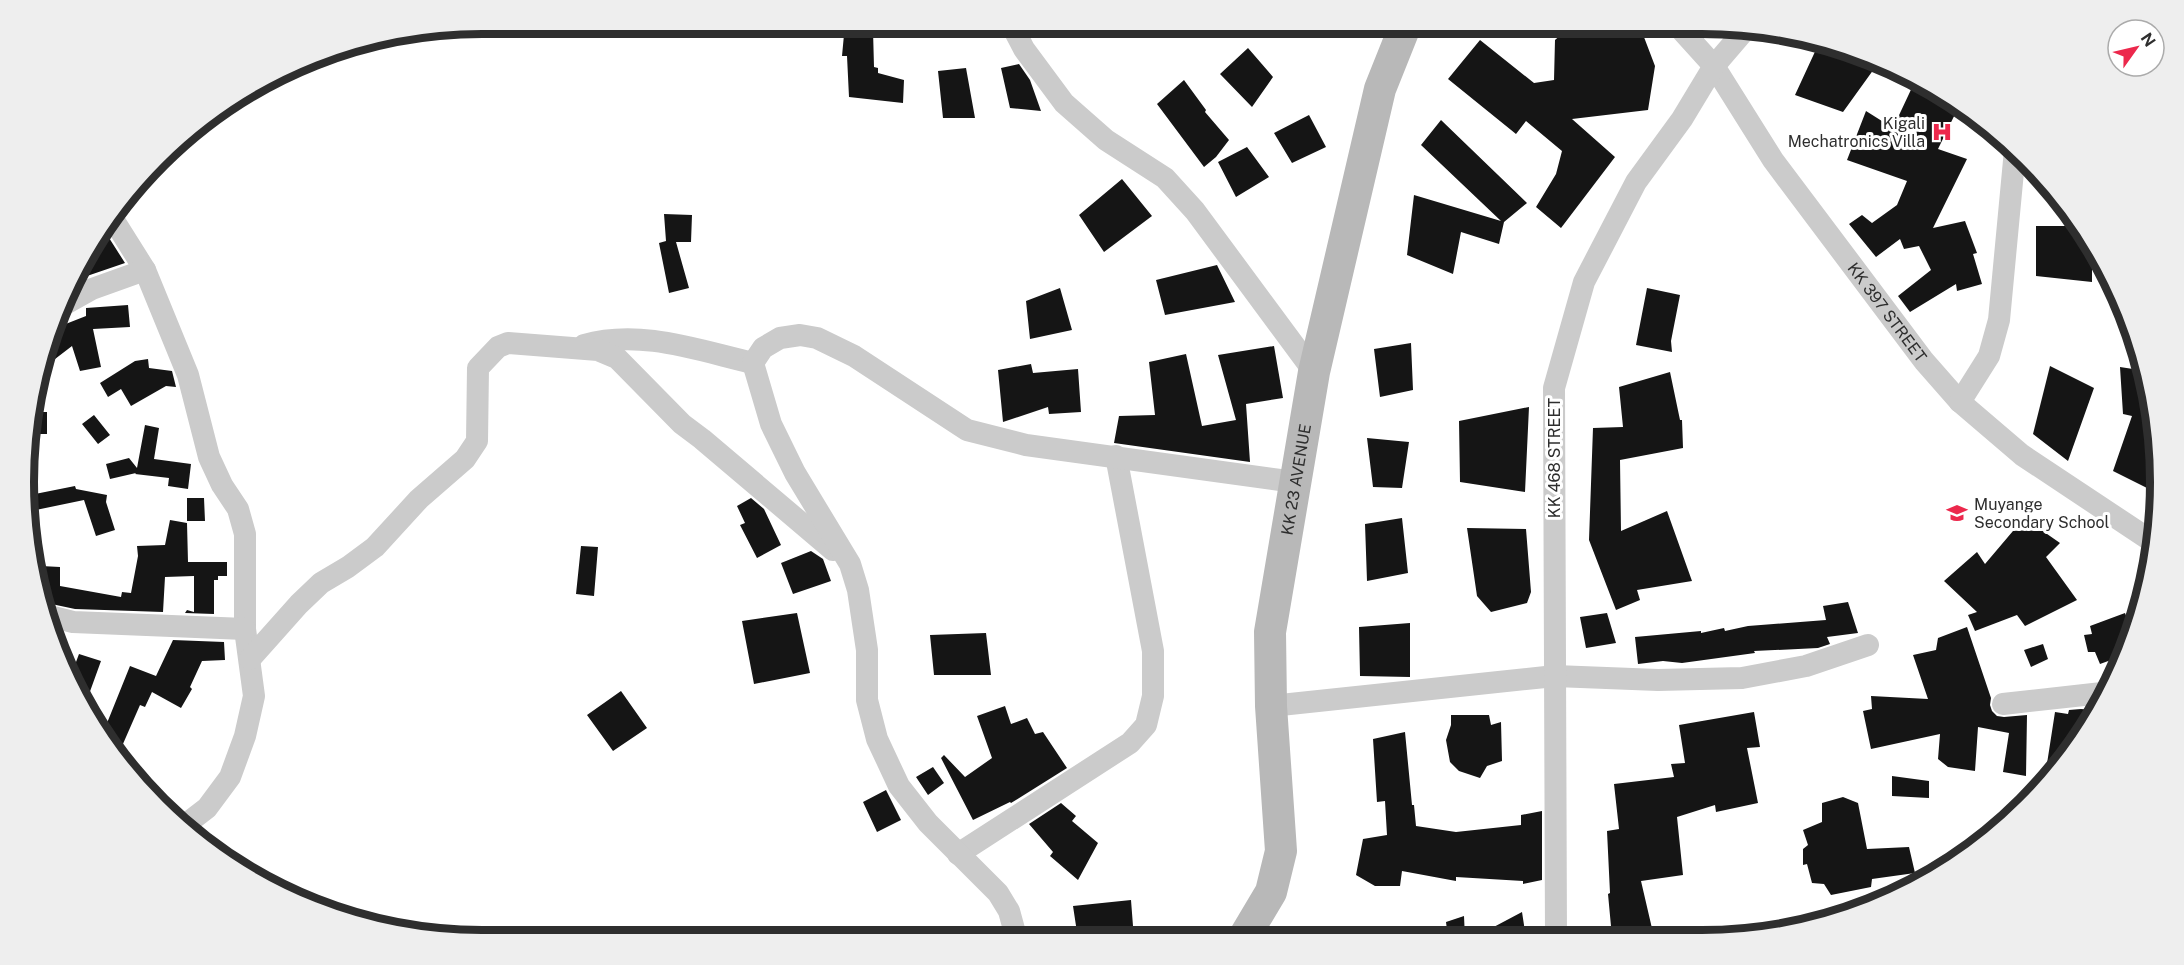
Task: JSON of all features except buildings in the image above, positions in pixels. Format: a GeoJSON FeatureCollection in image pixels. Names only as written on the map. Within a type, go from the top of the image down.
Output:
{"type":"FeatureCollection","features":[{"type":"Feature","properties":{"kind":"main road","name":"KK 23 AVENUE"},"geometry":{"type":"LineString","coordinates":[[1248,930],[1270,892],[1281,851],[1271,706],[1270,632],[1295,482],[1314,372],[1380,89],[1402,34]]}},
{"type":"Feature","properties":{"kind":"street"},"geometry":{"type":"LineString","coordinates":[[1016,34],[1024,49],[1064,103],[1106,140],[1165,178],[1195,211],[1314,372]]}},
{"type":"Feature","properties":{"kind":"street","name":"KK 397 STREET"},"geometry":{"type":"LineString","coordinates":[[1685,34],[1714,66],[1773,160],[1924,362],[1960,402],[2022,455],[2146,538]]}},
{"type":"Feature","properties":{"kind":"street","name":"KK 468 STREET"},"geometry":{"type":"LineString","coordinates":[[1556,930],[1554,388],[1584,282],[1636,182],[1682,119],[1714,66],[1740,36]]}},
{"type":"Feature","properties":{"kind":"street"},"geometry":{"type":"LineString","coordinates":[[1960,402],[1989,356],[1999,320],[2014,162]]}},
{"type":"Feature","properties":{"kind":"street"},"geometry":{"type":"LineString","coordinates":[[117,224],[145,270],[188,375],[209,457],[222,485],[238,508],[245,534],[245,629],[254,696],[245,736],[230,777],[207,808],[190,821]]}},
{"type":"Feature","properties":{"kind":"street"},"geometry":{"type":"LineString","coordinates":[[74,299],[92,289],[145,270]]}},
{"type":"Feature","properties":{"kind":"street"},"geometry":{"type":"LineString","coordinates":[[753,363],[763,348],[780,338],[800,336],[817,338],[854,356],[968,430],[1026,445],[1295,482]]}},
{"type":"Feature","properties":{"kind":"street"},"geometry":{"type":"LineString","coordinates":[[571,348],[620,338],[649,339],[753,363]]}},
{"type":"Feature","properties":{"kind":"street"},"geometry":{"type":"LineString","coordinates":[[250,658],[314,590],[375,547],[419,499],[465,459],[477,441],[478,368],[492,352],[508,343],[598,350],[617,358],[682,424],[850,564]]}},
{"type":"Feature","properties":{"kind":"street"},"geometry":{"type":"LineString","coordinates":[[753,363],[775,434],[795,473],[850,564],[858,590],[867,650],[867,700],[877,740],[899,786],[928,823],[998,893],[1009,911],[1014,930]]}},
{"type":"Feature","properties":{"kind":"street"},"geometry":{"type":"LineString","coordinates":[[958,854],[1130,743],[1146,725],[1153,696],[1152,651],[1116,456]]}},
{"type":"Feature","properties":{"kind":"street"},"geometry":{"type":"LineString","coordinates":[[55,618],[73,622],[245,629]]}},
{"type":"Feature","properties":{"kind":"street"},"geometry":{"type":"LineString","coordinates":[[1271,706],[1554,676],[1658,680],[1742,678],[1806,666],[1868,645]]}},
{"type":"Feature","properties":{"kind":"street"},"geometry":{"type":"LineString","coordinates":[[2003,704],[2096,694]]}},
{"type":"Feature","properties":{"kind":"place","name":"Kigali Mechatronics Villa"},"geometry":{"type":"Point","coordinates":[1942,132]}},
{"type":"Feature","properties":{"kind":"place","name":"Muyange Secondary School"},"geometry":{"type":"Point","coordinates":[1957,513]}}]}
